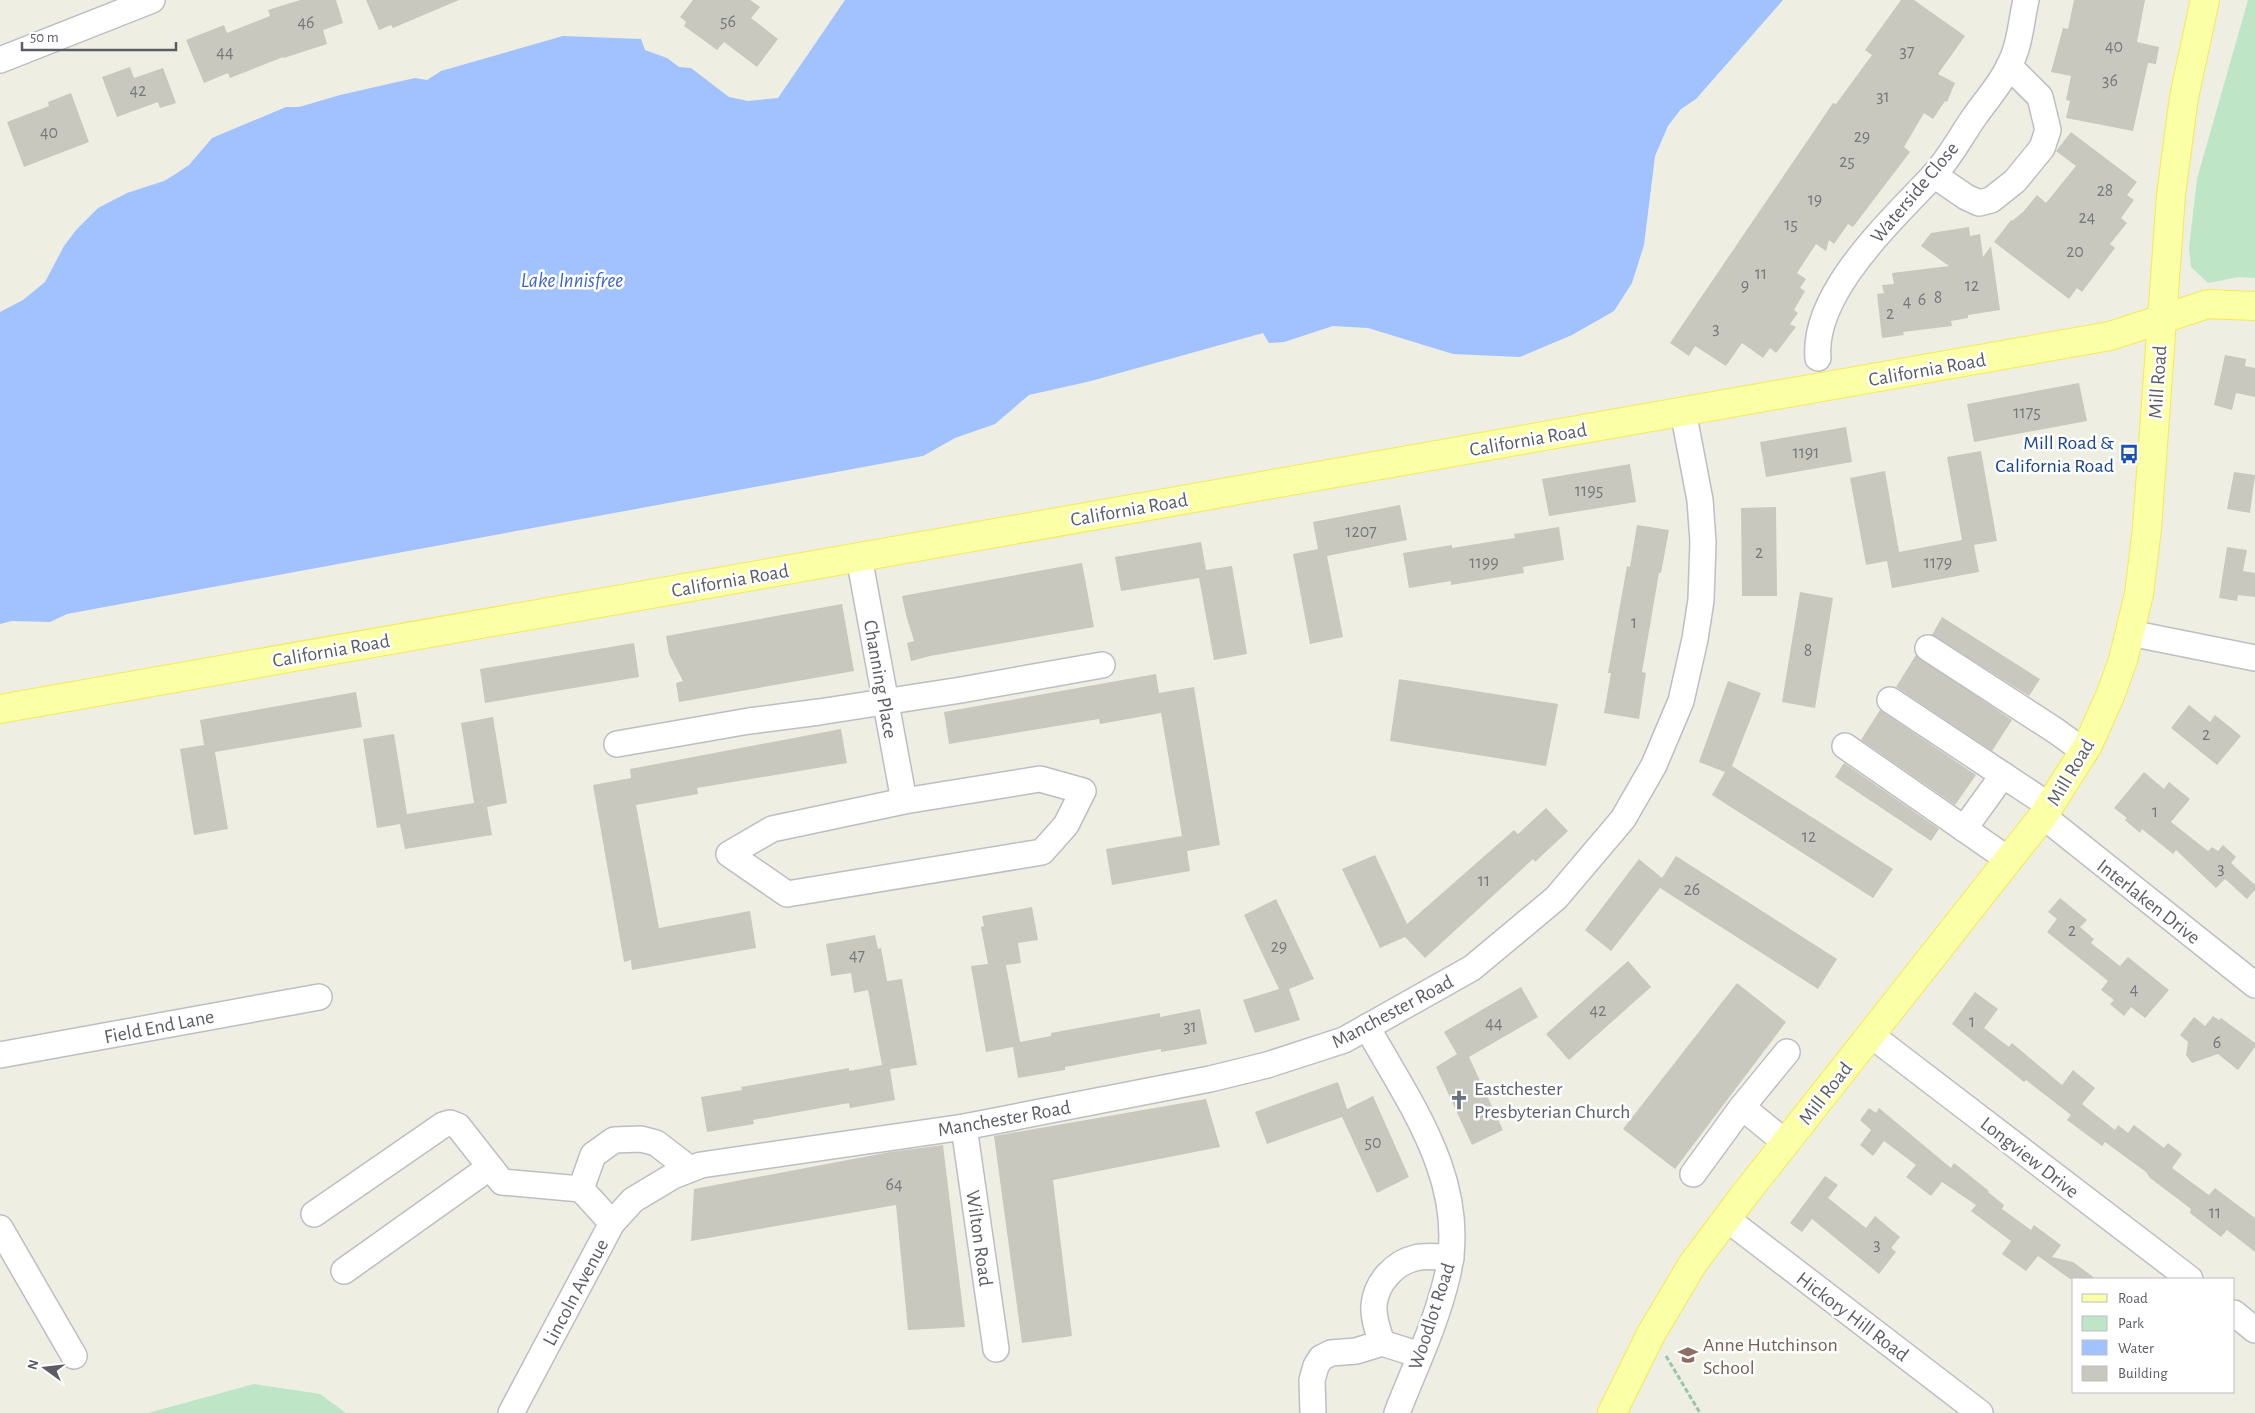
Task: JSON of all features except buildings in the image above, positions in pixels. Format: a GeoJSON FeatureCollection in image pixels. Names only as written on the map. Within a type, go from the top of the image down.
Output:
{"type":"FeatureCollection","features":[{"type":"Feature","properties":{"kind":"main road","name":"Mill Road"},"geometry":{"type":"LineString","coordinates":[[1612,1413],[1651,1334],[1692,1266],[1786,1143],[2047,811],[2084,752],[2110,696],[2123,660],[2139,594],[2147,528],[2171,196],[2184,96],[2205,0]]}},
{"type":"Feature","properties":{"kind":"main road","name":"California Road"},"geometry":{"type":"LineString","coordinates":[[0,709],[2110,336],[2208,304],[2255,306]]}},
{"type":"Feature","properties":{"kind":"street"},"geometry":{"type":"LineString","coordinates":[[0,60],[152,0]]}},
{"type":"Feature","properties":{"kind":"street","name":"Waterside Close"},"geometry":{"type":"LineString","coordinates":[[1818,358],[1816,343],[1824,317],[1842,280],[1858,258],[1916,192],[1934,175],[2009,66],[2021,30],[2026,0]]}},
{"type":"Feature","properties":{"kind":"street"},"geometry":{"type":"LineString","coordinates":[[1934,175],[1979,204],[1991,200],[2015,181],[2042,148],[2048,130],[2040,97],[2009,66]]}},
{"type":"Feature","properties":{"kind":"street","name":"Manchester Road"},"geometry":{"type":"LineString","coordinates":[[657,1185],[701,1165],[964,1127],[1210,1079],[1267,1065],[1336,1043],[1472,968],[1556,898],[1623,819],[1654,765],[1681,702],[1695,640],[1701,600],[1703,542],[1700,500],[1683,411]]}},
{"type":"Feature","properties":{"kind":"street","name":"Channing Place"},"geometry":{"type":"LineString","coordinates":[[859,557],[904,801]]}},
{"type":"Feature","properties":{"kind":"street"},"geometry":{"type":"LineString","coordinates":[[2130,633],[2255,658]]}},
{"type":"Feature","properties":{"kind":"street"},"geometry":{"type":"LineString","coordinates":[[1928,648],[2056,731],[2084,752]]}},
{"type":"Feature","properties":{"kind":"street"},"geometry":{"type":"LineString","coordinates":[[617,744],[749,721],[886,702],[1102,666]]}},
{"type":"Feature","properties":{"kind":"street","name":"Interlaken Drive"},"geometry":{"type":"LineString","coordinates":[[1890,700],[2003,775],[2255,985]]}},
{"type":"Feature","properties":{"kind":"street"},"geometry":{"type":"LineString","coordinates":[[1845,746],[2010,860]]}},
{"type":"Feature","properties":{"kind":"street"},"geometry":{"type":"LineString","coordinates":[[1964,829],[2003,775]]}},
{"type":"Feature","properties":{"kind":"street"},"geometry":{"type":"LineString","coordinates":[[1040,779],[1083,791],[1066,825],[1042,852],[786,894],[729,854],[772,830],[904,801],[1040,779]]}},
{"type":"Feature","properties":{"kind":"street","name":"Field End Lane"},"geometry":{"type":"LineString","coordinates":[[0,1055],[319,997]]}},
{"type":"Feature","properties":{"kind":"street","name":"Woodlot Road"},"geometry":{"type":"LineString","coordinates":[[1367,1027],[1429,1139],[1441,1165],[1448,1188],[1453,1217],[1448,1276],[1439,1306],[1397,1413]]}},
{"type":"Feature","properties":{"kind":"street","name":"Longview Drive"},"geometry":{"type":"LineString","coordinates":[[1871,1035],[2189,1278]]}},
{"type":"Feature","properties":{"kind":"street"},"geometry":{"type":"LineString","coordinates":[[1693,1174],[1742,1107],[1787,1052]]}},
{"type":"Feature","properties":{"kind":"street"},"geometry":{"type":"LineString","coordinates":[[1742,1107],[1786,1143]]}},
{"type":"Feature","properties":{"kind":"street"},"geometry":{"type":"LineString","coordinates":[[314,1214],[442,1125],[450,1123],[458,1126],[502,1182],[581,1189],[612,1223]]}},
{"type":"Feature","properties":{"kind":"street","name":"Wilton Road"},"geometry":{"type":"LineString","coordinates":[[964,1127],[996,1349]]}},
{"type":"Feature","properties":{"kind":"street"},"geometry":{"type":"LineString","coordinates":[[581,1189],[593,1155],[614,1140],[641,1138],[656,1143],[690,1169]]}},
{"type":"Feature","properties":{"kind":"street"},"geometry":{"type":"LineString","coordinates":[[344,1271],[490,1166]]}},
{"type":"Feature","properties":{"kind":"street","name":"Lincoln Avenue"},"geometry":{"type":"LineString","coordinates":[[511,1413],[612,1223],[633,1200],[657,1185]]}},
{"type":"Feature","properties":{"kind":"street","name":"Hickory Hill Road"},"geometry":{"type":"LineString","coordinates":[[1727,1219],[1980,1413]]}},
{"type":"Feature","properties":{"kind":"street"},"geometry":{"type":"LineString","coordinates":[[0,1228],[74,1356]]}},
{"type":"Feature","properties":{"kind":"street"},"geometry":{"type":"LineString","coordinates":[[1382,1343],[1376,1324],[1374,1305],[1384,1278],[1397,1266],[1414,1258],[1430,1256],[1451,1258]]}},
{"type":"Feature","properties":{"kind":"street"},"geometry":{"type":"LineString","coordinates":[[2235,1314],[2255,1330]]}},
{"type":"Feature","properties":{"kind":"street"},"geometry":{"type":"LineString","coordinates":[[1313,1413],[1312,1380],[1316,1366],[1321,1358],[1332,1353],[1356,1351],[1382,1343],[1420,1355]]}},
{"type":"Feature","properties":{"kind":"path"},"geometry":{"type":"LineString","coordinates":[[1664,1354],[1700,1413]]}},
{"type":"Feature","properties":{"kind":"green space"},"geometry":{"type":"Polygon","coordinates":[[[2248,0],[2255,0],[2255,278],[2239,277],[2208,283],[2191,267],[2189,248],[2197,179],[2248,0]]]}},
{"type":"Feature","properties":{"kind":"green space"},"geometry":{"type":"Polygon","coordinates":[[[254,1384],[320,1394],[346,1413],[148,1413],[254,1384]]]}},
{"type":"Feature","properties":{"kind":"water","name":"Lake Innisfree"},"geometry":{"type":"Polygon","coordinates":[[[845,0],[1783,0],[1696,99],[1681,109],[1668,126],[1655,156],[1644,245],[1632,283],[1614,311],[1572,335],[1520,357],[1453,354],[1368,328],[1333,326],[1284,342],[1269,343],[1263,333],[1091,381],[1029,395],[995,424],[955,438],[923,456],[67,614],[50,622],[12,621],[0,624],[0,312],[23,300],[45,282],[64,246],[76,230],[98,208],[127,193],[164,181],[174,175],[189,165],[212,138],[286,107],[299,107],[340,95],[415,78],[427,80],[441,71],[563,36],[641,39],[645,50],[667,58],[679,67],[691,68],[729,97],[748,101],[778,98],[845,0]]]}},
{"type":"Feature","properties":{"kind":"place","name":"Mill Road & California Road"},"geometry":{"type":"Point","coordinates":[2129,454]}},
{"type":"Feature","properties":{"kind":"place","name":"Eastchester Presbyterian Church"},"geometry":{"type":"Point","coordinates":[1459,1100]}},
{"type":"Feature","properties":{"kind":"place","name":"Anne Hutchinson School"},"geometry":{"type":"Point","coordinates":[1688,1355]}}]}
